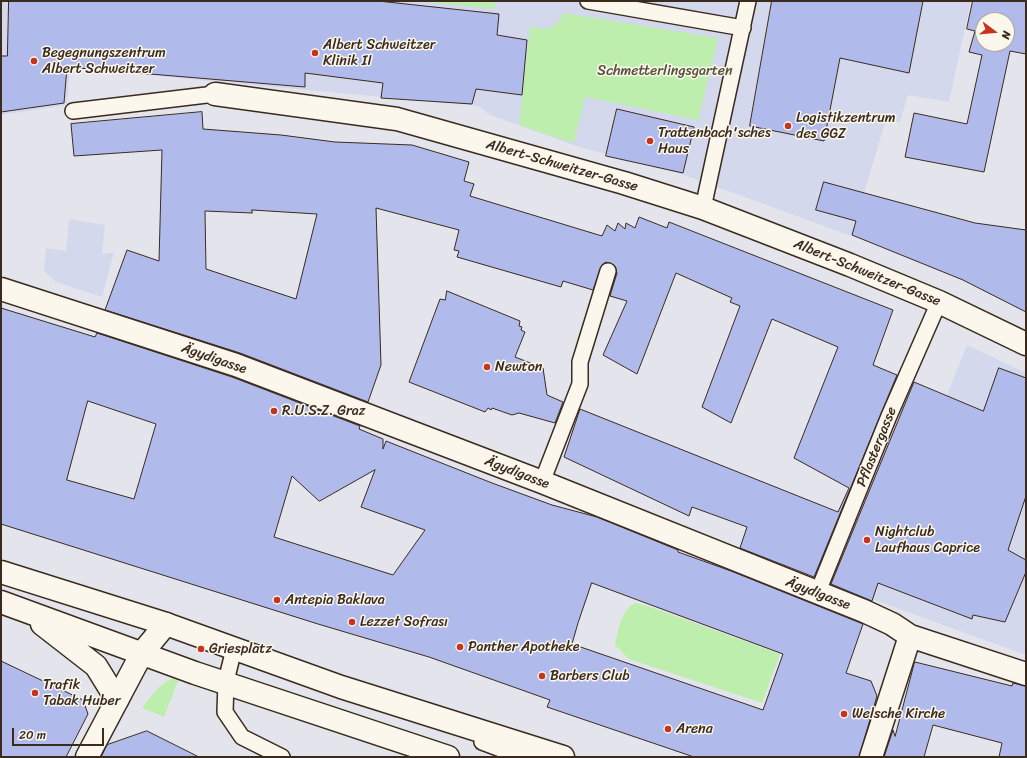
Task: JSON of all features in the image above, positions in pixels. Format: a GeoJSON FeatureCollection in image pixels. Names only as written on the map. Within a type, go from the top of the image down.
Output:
{"type":"FeatureCollection","features":[{"type":"Feature","properties":{"kind":"street","name":"Albert-Schweitzer-Gasse"},"geometry":{"type":"LineString","coordinates":[[215,94],[397,119],[624,183],[703,208],[850,265],[939,302],[1026,344]]}},
{"type":"Feature","properties":{"kind":"street","name":"Ägydigasse"},"geometry":{"type":"LineString","coordinates":[[1,288],[236,365],[542,482],[892,624],[910,636],[1026,674]]}},
{"type":"Feature","properties":{"kind":"street"},"geometry":{"type":"LineString","coordinates":[[1,572],[166,624],[341,688],[563,757]]}},
{"type":"Feature","properties":{"kind":"street"},"geometry":{"type":"LineString","coordinates":[[1,602],[195,673],[226,681],[436,756]]}},
{"type":"Feature","properties":{"kind":"street"},"geometry":{"type":"LineString","coordinates":[[26,612],[96,666],[117,700]]}},
{"type":"Feature","properties":{"kind":"street"},"geometry":{"type":"LineString","coordinates":[[87,757],[142,653],[166,624]]}},
{"type":"Feature","properties":{"kind":"street"},"geometry":{"type":"LineString","coordinates":[[871,757],[910,636]]}},
{"type":"Feature","properties":{"kind":"lane"},"geometry":{"type":"LineString","coordinates":[[588,1],[743,28]]}},
{"type":"Feature","properties":{"kind":"lane"},"geometry":{"type":"LineString","coordinates":[[703,208],[748,1]]}},
{"type":"Feature","properties":{"kind":"lane","name":"Albert-Schweitzer-Gasse"},"geometry":{"type":"LineString","coordinates":[[73,112],[215,94]]}},
{"type":"Feature","properties":{"kind":"lane"},"geometry":{"type":"LineString","coordinates":[[542,482],[580,384],[580,362],[608,271]]}},
{"type":"Feature","properties":{"kind":"lane","name":"Pflastergasse"},"geometry":{"type":"LineString","coordinates":[[817,594],[889,416],[939,302]]}},
{"type":"Feature","properties":{"kind":"lane"},"geometry":{"type":"LineString","coordinates":[[234,649],[226,681],[225,712],[242,737],[282,757]]}},
{"type":"Feature","properties":{"kind":"lane"},"geometry":{"type":"LineString","coordinates":[[341,688],[522,757]]}},
{"type":"Feature","properties":{"kind":"shaded area"},"geometry":{"type":"Polygon","coordinates":[[[1,1],[971,1],[949,102],[908,95],[900,122],[886,120],[851,236],[687,176],[576,146],[490,115],[479,106],[70,68],[67,105],[1,115],[1,1]]]}},
{"type":"Feature","properties":{"kind":"shaded area"},"geometry":{"type":"Polygon","coordinates":[[[69,219],[105,225],[102,254],[114,252],[102,297],[56,282],[44,271],[46,248],[66,251],[69,219]]]}},
{"type":"Feature","properties":{"kind":"shaded area"},"geometry":{"type":"Polygon","coordinates":[[[967,345],[1026,373],[1026,655],[866,597],[967,345]]]}},
{"type":"Feature","properties":{"kind":"green space"},"geometry":{"type":"Polygon","coordinates":[[[414,1],[495,1],[494,9],[414,1]]]}},
{"type":"Feature","properties":{"kind":"green space","name":"Schmetterlingsgarten"},"geometry":{"type":"Polygon","coordinates":[[[564,13],[718,38],[698,120],[585,97],[574,143],[519,125],[530,27],[550,28],[557,23],[564,13]]]}},
{"type":"Feature","properties":{"kind":"green space"},"geometry":{"type":"Polygon","coordinates":[[[635,603],[648,606],[780,654],[762,703],[629,659],[615,645],[623,616],[630,606],[635,603]]]}},
{"type":"Feature","properties":{"kind":"green space"},"geometry":{"type":"Polygon","coordinates":[[[180,676],[164,717],[142,708],[163,684],[168,680],[180,676]]]}},
{"type":"Feature","properties":{"kind":"building","name":"Albert Schweitzer Klinik II"},"geometry":{"type":"Polygon","coordinates":[[[9,1],[378,1],[499,14],[497,35],[527,40],[522,95],[476,89],[472,104],[381,98],[383,83],[305,73],[305,87],[67,67],[64,103],[1,112],[1,56],[7,56],[9,1]]]}},
{"type":"Feature","properties":{"kind":"building","name":"Logistikzentrum des GGZ"},"geometry":{"type":"Polygon","coordinates":[[[772,1],[923,1],[909,73],[840,58],[824,141],[750,126],[772,1]]]}},
{"type":"Feature","properties":{"kind":"building"},"geometry":{"type":"Polygon","coordinates":[[[973,1],[1026,1],[1026,54],[1015,52],[1015,12],[975,12],[975,31],[967,29],[973,1]]]}},
{"type":"Feature","properties":{"kind":"building"},"geometry":{"type":"Polygon","coordinates":[[[975,31],[975,52],[1010,52],[984,172],[905,157],[914,113],[967,124],[982,55],[969,52],[975,31]]]}},
{"type":"Feature","properties":{"kind":"building","name":"Trattenbach'sches Haus"},"geometry":{"type":"Polygon","coordinates":[[[617,109],[694,127],[683,173],[606,156],[617,109]]]}},
{"type":"Feature","properties":{"kind":"building"},"geometry":{"type":"Polygon","coordinates":[[[202,112],[203,129],[281,135],[335,142],[412,145],[469,162],[464,181],[474,184],[470,196],[602,236],[607,225],[615,231],[618,223],[625,229],[626,223],[635,228],[639,217],[667,228],[669,222],[893,310],[873,365],[897,375],[814,577],[740,548],[747,527],[692,507],[689,516],[564,457],[580,409],[838,512],[849,488],[794,458],[838,347],[772,319],[731,423],[702,407],[740,306],[730,302],[732,298],[676,273],[637,374],[603,355],[627,301],[610,296],[617,273],[614,265],[606,262],[602,265],[593,290],[563,281],[561,287],[457,257],[459,251],[454,250],[459,230],[376,208],[381,365],[368,402],[240,353],[105,310],[127,250],[159,261],[162,150],[74,156],[71,124],[202,112]],[[252,210],[252,213],[205,211],[206,269],[296,299],[317,214],[252,210]]]}},
{"type":"Feature","properties":{"kind":"building"},"geometry":{"type":"Polygon","coordinates":[[[824,182],[975,223],[1026,230],[1026,312],[963,280],[852,235],[856,221],[816,210],[824,182]]]}},
{"type":"Feature","properties":{"kind":"building"},"geometry":{"type":"Polygon","coordinates":[[[447,291],[520,321],[519,326],[522,327],[521,330],[525,332],[515,357],[543,368],[547,395],[563,402],[555,423],[519,413],[512,415],[492,408],[491,410],[488,408],[485,412],[409,382],[440,299],[445,300],[447,291]]]}},
{"type":"Feature","properties":{"kind":"building"},"geometry":{"type":"Polygon","coordinates":[[[1,308],[95,337],[97,333],[232,377],[360,426],[359,429],[383,439],[383,449],[386,441],[552,505],[597,517],[678,550],[678,552],[731,571],[863,624],[846,673],[871,681],[877,696],[859,757],[694,757],[547,707],[550,700],[429,657],[318,624],[1,524],[1,308]],[[88,401],[67,480],[134,499],[156,424],[88,401]],[[375,470],[319,501],[292,476],[274,537],[393,575],[425,530],[361,507],[375,470]],[[592,583],[572,644],[763,710],[783,654],[592,583]]]}},
{"type":"Feature","properties":{"kind":"building"},"geometry":{"type":"Polygon","coordinates":[[[999,368],[1026,378],[1026,496],[1008,550],[1026,560],[1026,572],[1005,622],[973,615],[972,619],[878,583],[872,601],[831,584],[914,382],[983,411],[999,368]]]}},
{"type":"Feature","properties":{"kind":"building"},"geometry":{"type":"Polygon","coordinates":[[[1,661],[83,700],[88,714],[66,757],[1,757],[1,661]]]}},
{"type":"Feature","properties":{"kind":"building"},"geometry":{"type":"Polygon","coordinates":[[[915,662],[1012,686],[1013,683],[1026,686],[1026,757],[999,757],[1002,743],[933,725],[924,757],[884,757],[893,730],[895,736],[915,662]]]}},
{"type":"Feature","properties":{"kind":"building"},"geometry":{"type":"Polygon","coordinates":[[[147,731],[199,757],[101,757],[107,745],[147,731]]]}},
{"type":"Feature","properties":{"kind":"place","name":"Albert Schweitzer Klinik II"},"geometry":{"type":"Point","coordinates":[315,53]}},
{"type":"Feature","properties":{"kind":"place","name":"Begegnungszentrum Albert Schweitzer"},"geometry":{"type":"Point","coordinates":[34,61]}},
{"type":"Feature","properties":{"kind":"place","name":"Logistikzentrum des GGZ"},"geometry":{"type":"Point","coordinates":[788,126]}},
{"type":"Feature","properties":{"kind":"place","name":"Trattenbach'sches Haus"},"geometry":{"type":"Point","coordinates":[650,141]}},
{"type":"Feature","properties":{"kind":"place","name":"Newton"},"geometry":{"type":"Point","coordinates":[487,367]}},
{"type":"Feature","properties":{"kind":"place","name":"R.U.S.Z. Graz"},"geometry":{"type":"Point","coordinates":[274,411]}},
{"type":"Feature","properties":{"kind":"place","name":"Nightclub Laufhaus Caprice"},"geometry":{"type":"Point","coordinates":[867,540]}},
{"type":"Feature","properties":{"kind":"place","name":"Antepia Baklava"},"geometry":{"type":"Point","coordinates":[277,600]}},
{"type":"Feature","properties":{"kind":"place","name":"Lezzet Sofrası"},"geometry":{"type":"Point","coordinates":[352,622]}},
{"type":"Feature","properties":{"kind":"place","name":"Panther Apotheke"},"geometry":{"type":"Point","coordinates":[460,647]}},
{"type":"Feature","properties":{"kind":"place","name":"Griesplatz"},"geometry":{"type":"Point","coordinates":[201,649]}},
{"type":"Feature","properties":{"kind":"place","name":"Barbers Club"},"geometry":{"type":"Point","coordinates":[542,676]}},
{"type":"Feature","properties":{"kind":"place","name":"Trafik Tabak Huber"},"geometry":{"type":"Point","coordinates":[35,693]}},
{"type":"Feature","properties":{"kind":"place","name":"Welsche Kirche"},"geometry":{"type":"Point","coordinates":[844,714]}},
{"type":"Feature","properties":{"kind":"place","name":"Arena"},"geometry":{"type":"Point","coordinates":[668,729]}}]}
